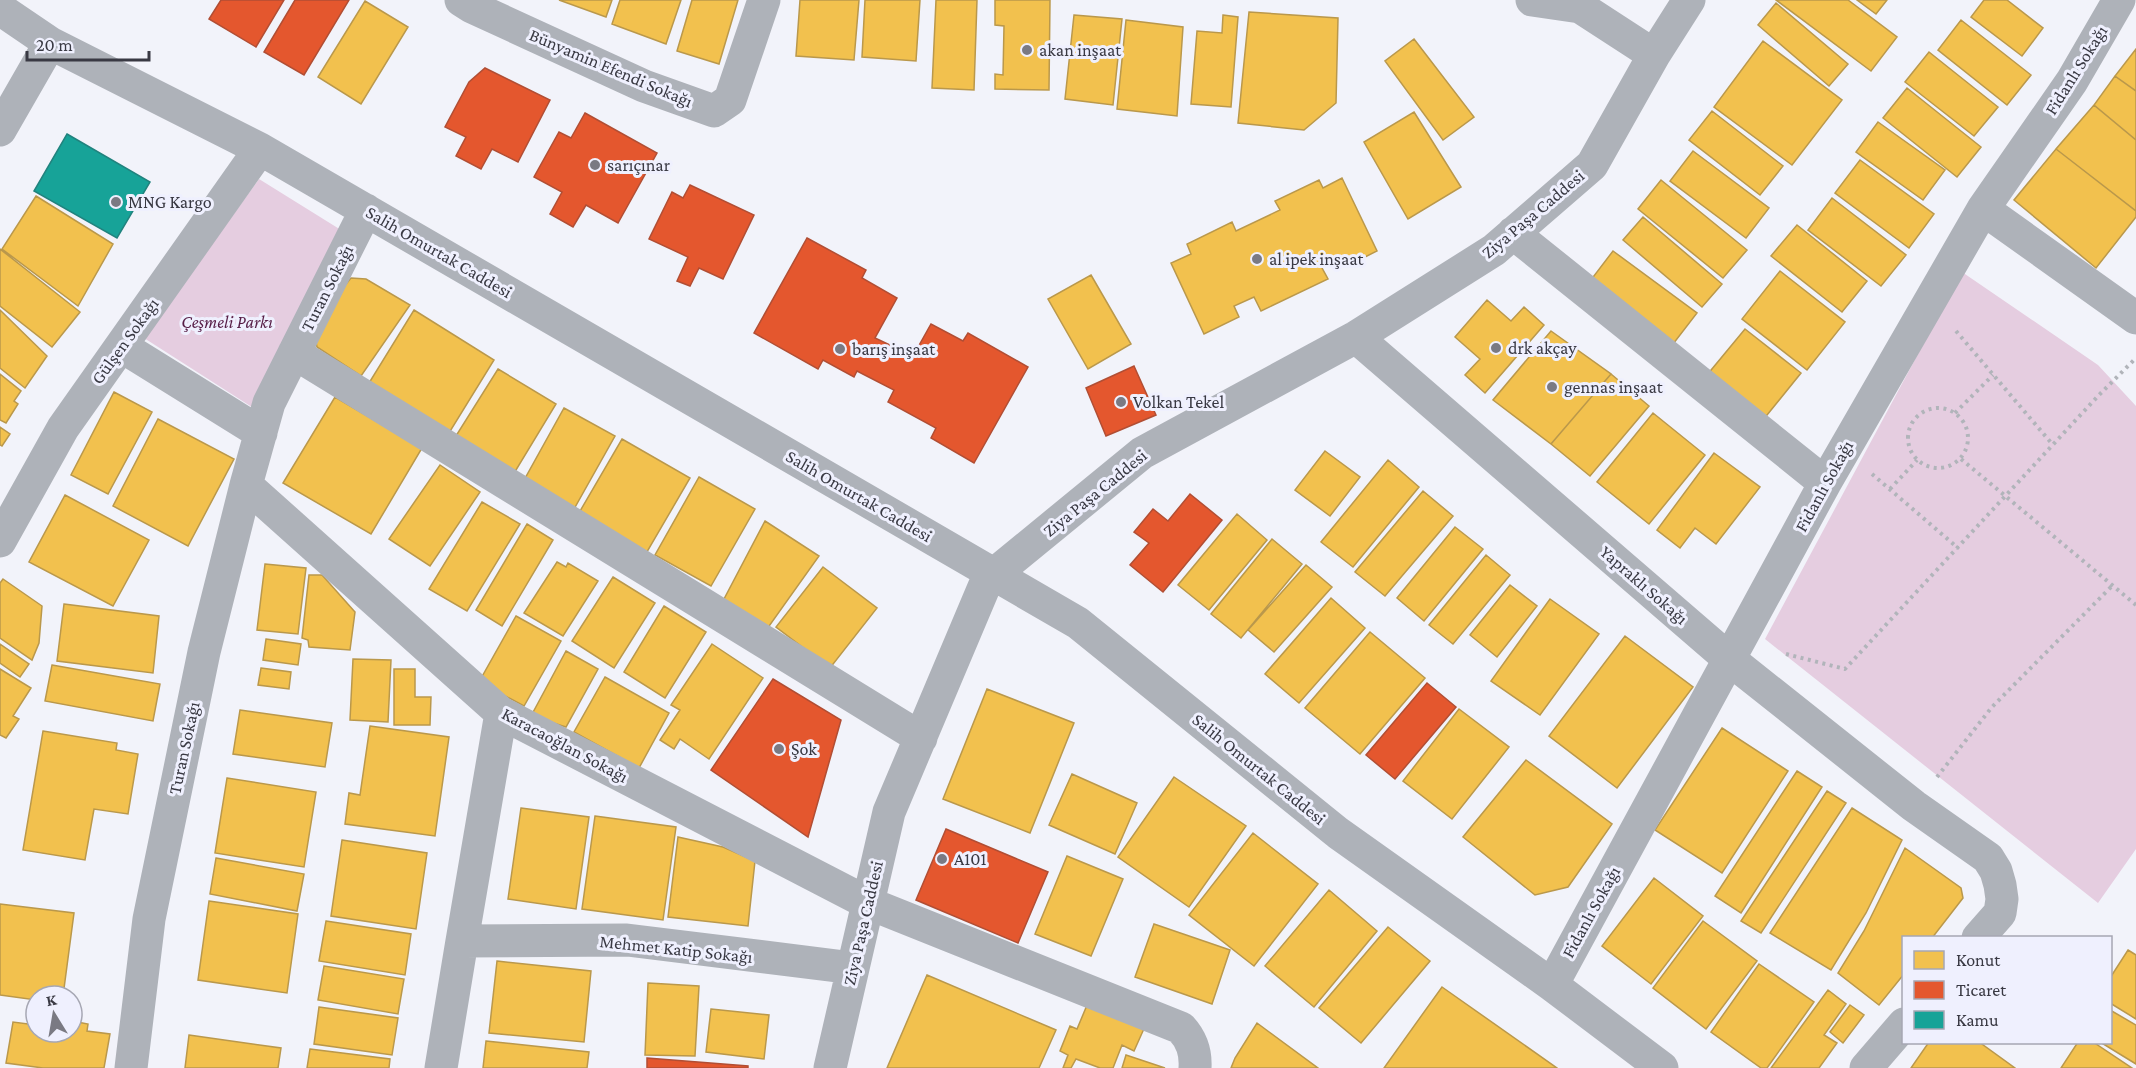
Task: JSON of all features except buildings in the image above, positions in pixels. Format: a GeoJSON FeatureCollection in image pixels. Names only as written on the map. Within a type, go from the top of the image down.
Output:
{"type":"FeatureCollection","features":[{"type":"Feature","properties":{"kind":"street","name":"Bünyamin Efendi Sokağı"},"geometry":{"type":"LineString","coordinates":[[461,0],[644,86],[714,111],[730,100],[764,0]]}},
{"type":"Feature","properties":{"kind":"street"},"geometry":{"type":"LineString","coordinates":[[1532,0],[1580,7],[1654,55]]}},
{"type":"Feature","properties":{"kind":"street","name":"Ziya Paşa Caddesi"},"geometry":{"type":"LineString","coordinates":[[830,1068],[889,812],[987,580],[1142,453],[1356,337],[1494,250],[1592,165],[1654,55],[1689,0]]}},
{"type":"Feature","properties":{"kind":"street","name":"Fidanlı Sokağı"},"geometry":{"type":"LineString","coordinates":[[1552,985],[1825,483],[1983,209],[2072,81],[2119,0]]}},
{"type":"Feature","properties":{"kind":"street","name":"Salih Omurtak Caddesi"},"geometry":{"type":"LineString","coordinates":[[0,11],[50,43],[260,149],[1078,623],[1338,833],[1552,985],[1662,1068]]}},
{"type":"Feature","properties":{"kind":"street"},"geometry":{"type":"LineString","coordinates":[[0,130],[50,43]]}},
{"type":"Feature","properties":{"kind":"street","name":"Gülşen Sokağı"},"geometry":{"type":"LineString","coordinates":[[0,541],[63,428],[260,149]]}},
{"type":"Feature","properties":{"kind":"street"},"geometry":{"type":"LineString","coordinates":[[1983,209],[2136,318]]}},
{"type":"Feature","properties":{"kind":"street","name":"Turan Sokağı"},"geometry":{"type":"LineString","coordinates":[[131,1068],[149,920],[204,652],[246,485],[269,403],[366,210]]}},
{"type":"Feature","properties":{"kind":"street"},"geometry":{"type":"LineString","coordinates":[[1513,233],[1825,483]]}},
{"type":"Feature","properties":{"kind":"street","name":"Yapraklı Sokağı"},"geometry":{"type":"LineString","coordinates":[[1356,337],[1928,814],[1988,858],[1996,871],[2002,899],[2000,913],[1980,936]]}},
{"type":"Feature","properties":{"kind":"street"},"geometry":{"type":"LineString","coordinates":[[121,346],[261,433]]}},
{"type":"Feature","properties":{"kind":"street"},"geometry":{"type":"LineString","coordinates":[[294,353],[921,738]]}},
{"type":"Feature","properties":{"kind":"street","name":"Karacaoğlan Sokağı"},"geometry":{"type":"LineString","coordinates":[[246,485],[501,713],[868,903],[1181,1028],[1189,1036],[1194,1048],[1195,1068]]}},
{"type":"Feature","properties":{"kind":"street"},"geometry":{"type":"LineString","coordinates":[[441,1068],[501,713]]}},
{"type":"Feature","properties":{"kind":"street","name":"Mehmet Katip Sokağı"},"geometry":{"type":"LineString","coordinates":[[462,941],[627,940],[853,968]]}},
{"type":"Feature","properties":{"kind":"street"},"geometry":{"type":"LineString","coordinates":[[1866,1068],[1902,1026]]}},
{"type":"Feature","properties":{"kind":"path"},"geometry":{"type":"LineString","coordinates":[[1930,301],[2053,445]]}},
{"type":"Feature","properties":{"kind":"path"},"geometry":{"type":"LineString","coordinates":[[1734,650],[1845,669],[2136,357]]}},
{"type":"Feature","properties":{"kind":"path"},"geometry":{"type":"LineString","coordinates":[[1955,413],[1993,375]]}},
{"type":"Feature","properties":{"kind":"path"},"geometry":{"type":"LineString","coordinates":[[1935,408],[1946,408],[1963,420],[1968,429],[1969,440],[1967,450],[1961,459],[1953,465],[1935,469],[1917,460],[1908,444],[1908,434],[1916,417],[1935,408]]}},
{"type":"Feature","properties":{"kind":"path"},"geometry":{"type":"LineString","coordinates":[[1844,450],[1958,548]]}},
{"type":"Feature","properties":{"kind":"path"},"geometry":{"type":"LineString","coordinates":[[1961,459],[2136,605]]}},
{"type":"Feature","properties":{"kind":"path"},"geometry":{"type":"LineString","coordinates":[[1890,489],[1917,460]]}},
{"type":"Feature","properties":{"kind":"path"},"geometry":{"type":"LineString","coordinates":[[1928,814],[1992,707],[2113,585]]}},
{"type":"Feature","properties":{"kind":"green space","name":"Çeşmeli Parkı"},"geometry":{"type":"Polygon","coordinates":[[[259,179],[341,230],[255,409],[144,338],[259,179]]]}},
{"type":"Feature","properties":{"kind":"green space"},"geometry":{"type":"Polygon","coordinates":[[[1962,272],[2098,365],[2136,406],[2136,849],[2098,903],[1765,639],[1962,272]]]}},
{"type":"Feature","properties":{"kind":"place","name":"akan inşaat"},"geometry":{"type":"Point","coordinates":[1027,50]}},
{"type":"Feature","properties":{"kind":"place","name":"sarıçınar"},"geometry":{"type":"Point","coordinates":[595,165]}},
{"type":"Feature","properties":{"kind":"place","name":"MNG Kargo"},"geometry":{"type":"Point","coordinates":[116,202]}},
{"type":"Feature","properties":{"kind":"place","name":"al ipek inşaat"},"geometry":{"type":"Point","coordinates":[1257,259]}},
{"type":"Feature","properties":{"kind":"place","name":"drk akçay"},"geometry":{"type":"Point","coordinates":[1496,348]}},
{"type":"Feature","properties":{"kind":"place","name":"barış inşaat"},"geometry":{"type":"Point","coordinates":[840,349]}},
{"type":"Feature","properties":{"kind":"place","name":"gennas inşaat"},"geometry":{"type":"Point","coordinates":[1552,387]}},
{"type":"Feature","properties":{"kind":"place","name":"Volkan Tekel"},"geometry":{"type":"Point","coordinates":[1121,402]}},
{"type":"Feature","properties":{"kind":"place","name":"Şok"},"geometry":{"type":"Point","coordinates":[779,749]}},
{"type":"Feature","properties":{"kind":"place","name":"A101"},"geometry":{"type":"Point","coordinates":[942,859]}}]}
